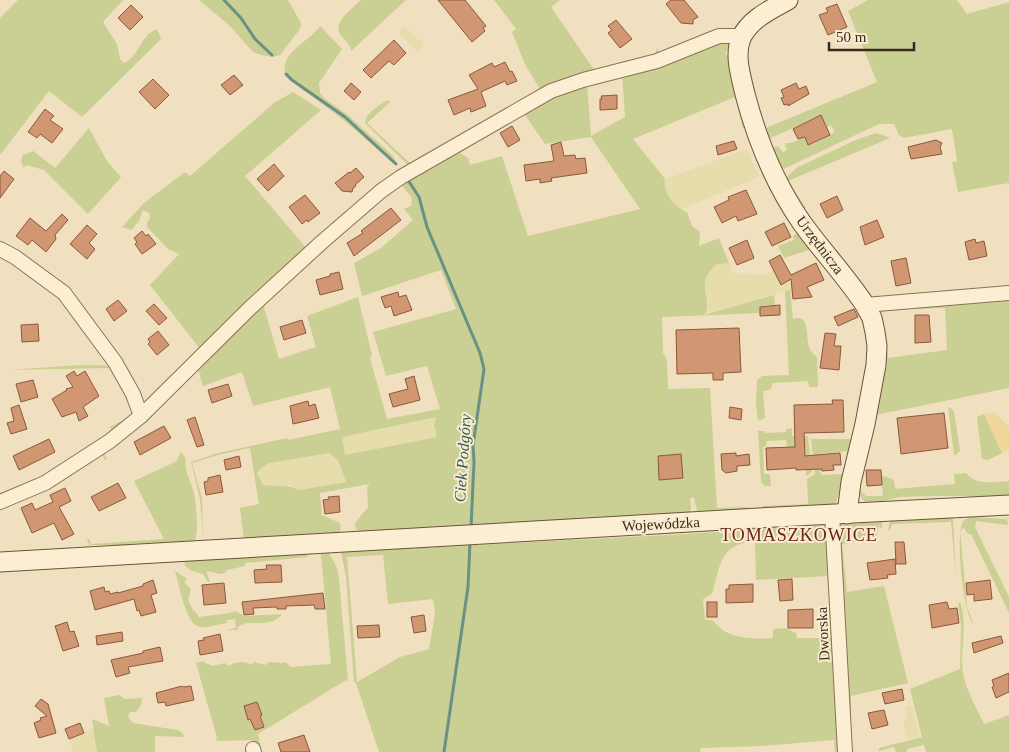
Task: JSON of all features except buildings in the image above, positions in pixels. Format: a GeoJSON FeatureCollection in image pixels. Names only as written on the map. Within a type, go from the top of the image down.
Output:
{"type":"FeatureCollection","features":[{"type":"Feature","properties":{"kind":"main road"},"geometry":{"type":"LineString","coordinates":[[741,39],[747,29],[762,14],[788,0]]}},
{"type":"Feature","properties":{"kind":"main road","name":"Urzędnicza"},"geometry":{"type":"LineString","coordinates":[[741,39],[738,57],[741,76],[752,117],[774,175],[802,223],[865,304],[872,318],[875,332],[877,346],[876,364],[851,482],[840,514]]}},
{"type":"Feature","properties":{"kind":"main road","name":"Wojewódzka"},"geometry":{"type":"LineString","coordinates":[[0,562],[1009,505]]}},
{"type":"Feature","properties":{"kind":"street"},"geometry":{"type":"LineString","coordinates":[[0,502],[36,487],[96,452],[141,416],[250,308],[322,242],[391,183],[551,91],[583,80],[656,61],[719,36],[735,36],[741,39]]}},
{"type":"Feature","properties":{"kind":"street"},"geometry":{"type":"LineString","coordinates":[[0,249],[16,257],[64,293],[115,362],[133,394],[141,416]]}},
{"type":"Feature","properties":{"kind":"street"},"geometry":{"type":"LineString","coordinates":[[865,304],[1009,293]]}},
{"type":"Feature","properties":{"kind":"street","name":"Dworska"},"geometry":{"type":"LineString","coordinates":[[840,514],[846,752]]}},
{"type":"Feature","properties":{"kind":"shaded area"},"geometry":{"type":"Polygon","coordinates":[[[405,26],[424,45],[417,52],[398,32],[405,26]]]}},
{"type":"Feature","properties":{"kind":"shaded area"},"geometry":{"type":"Polygon","coordinates":[[[747,149],[759,177],[679,210],[666,193],[665,179],[747,149]]]}},
{"type":"Feature","properties":{"kind":"shaded area"},"geometry":{"type":"Polygon","coordinates":[[[780,255],[790,274],[793,273],[800,289],[808,287],[814,297],[791,300],[790,290],[703,315],[708,304],[705,282],[709,272],[715,265],[729,263],[733,273],[764,275],[774,270],[769,261],[780,255]]]}},
{"type":"Feature","properties":{"kind":"shaded area"},"geometry":{"type":"Polygon","coordinates":[[[436,417],[434,425],[437,437],[345,455],[341,437],[436,417]]]}},
{"type":"Feature","properties":{"kind":"shaded area"},"geometry":{"type":"Polygon","coordinates":[[[329,452],[338,460],[346,482],[299,490],[290,485],[274,487],[263,485],[257,474],[260,469],[269,463],[329,452]]]}},
{"type":"Feature","properties":{"kind":"shaded area"},"geometry":{"type":"Polygon","coordinates":[[[912,706],[920,737],[907,739],[903,720],[908,718],[905,708],[912,706]]]}},
{"type":"Feature","properties":{"kind":"shaded area"},"geometry":{"type":"Polygon","coordinates":[[[94,728],[97,752],[73,752],[69,739],[94,728]]]}},
{"type":"Feature","properties":{"kind":"green space"},"geometry":{"type":"Polygon","coordinates":[[[18,0],[123,0],[103,22],[117,44],[120,59],[124,63],[133,56],[143,40],[152,32],[157,29],[161,39],[82,117],[49,91],[0,155],[0,18],[18,0]]]}},
{"type":"Feature","properties":{"kind":"green space"},"geometry":{"type":"Polygon","coordinates":[[[199,0],[288,0],[301,23],[300,29],[280,55],[273,57],[261,55],[253,52],[231,27],[199,0]]]}},
{"type":"Feature","properties":{"kind":"green space"},"geometry":{"type":"Polygon","coordinates":[[[361,0],[406,0],[351,51],[341,35],[339,26],[344,16],[361,0]]]}},
{"type":"Feature","properties":{"kind":"green space"},"geometry":{"type":"Polygon","coordinates":[[[494,0],[560,0],[551,7],[595,71],[655,54],[658,46],[658,54],[541,91],[525,64],[512,32],[516,29],[494,0]]]}},
{"type":"Feature","properties":{"kind":"green space"},"geometry":{"type":"Polygon","coordinates":[[[868,0],[957,0],[967,14],[1009,2],[1009,183],[958,192],[952,162],[957,161],[952,129],[904,138],[899,135],[894,124],[879,124],[781,170],[771,148],[778,146],[783,152],[787,150],[785,143],[791,143],[805,137],[808,144],[815,143],[835,132],[831,125],[827,127],[821,116],[768,139],[760,113],[766,128],[877,82],[848,11],[868,0]]]}},
{"type":"Feature","properties":{"kind":"green space"},"geometry":{"type":"Polygon","coordinates":[[[320,26],[342,49],[319,83],[320,93],[392,155],[397,163],[395,165],[345,121],[287,78],[286,62],[290,55],[320,26]]]}},
{"type":"Feature","properties":{"kind":"green space"},"geometry":{"type":"Polygon","coordinates":[[[714,41],[730,41],[732,48],[726,51],[726,55],[731,56],[745,127],[743,129],[735,97],[633,139],[665,179],[665,189],[670,199],[687,212],[692,226],[700,232],[699,246],[719,238],[729,263],[715,265],[705,280],[707,307],[704,315],[774,295],[775,305],[760,306],[760,313],[662,317],[663,353],[667,360],[668,389],[710,388],[717,508],[748,507],[748,511],[698,515],[694,498],[690,498],[691,508],[689,515],[244,540],[240,508],[259,504],[250,448],[192,463],[202,498],[203,533],[205,534],[203,535],[200,499],[191,462],[218,453],[340,429],[330,387],[253,406],[242,372],[203,386],[198,369],[104,453],[107,460],[105,460],[101,452],[260,303],[264,307],[279,359],[316,347],[307,316],[358,297],[372,355],[370,358],[387,419],[440,409],[427,366],[386,376],[373,332],[456,309],[441,270],[362,296],[354,263],[381,248],[413,220],[404,209],[411,206],[412,198],[400,183],[460,147],[466,149],[460,153],[468,158],[470,165],[502,156],[528,236],[640,209],[591,137],[545,144],[523,112],[523,109],[587,84],[591,136],[625,117],[622,75],[714,41]],[[436,417],[342,437],[345,455],[437,437],[434,425],[436,417]],[[329,453],[269,463],[257,473],[263,485],[286,486],[299,490],[346,482],[338,460],[329,453]],[[370,484],[320,493],[322,515],[340,523],[339,534],[362,532],[356,529],[355,523],[368,507],[367,487],[370,484]]]}},
{"type":"Feature","properties":{"kind":"green space"},"geometry":{"type":"Polygon","coordinates":[[[293,92],[321,110],[245,176],[307,249],[144,407],[138,393],[145,405],[201,350],[150,285],[179,254],[168,249],[147,227],[147,222],[150,219],[149,213],[143,210],[139,221],[131,230],[122,227],[144,203],[185,172],[190,176],[274,103],[293,92]]]}},
{"type":"Feature","properties":{"kind":"green space"},"geometry":{"type":"Polygon","coordinates":[[[388,100],[390,102],[367,123],[412,165],[410,167],[365,123],[371,112],[388,100]]]}},
{"type":"Feature","properties":{"kind":"green space"},"geometry":{"type":"Polygon","coordinates":[[[89,128],[107,161],[121,177],[88,214],[44,170],[27,165],[22,168],[21,162],[23,154],[33,151],[55,168],[89,128]]]}},
{"type":"Feature","properties":{"kind":"green space"},"geometry":{"type":"Polygon","coordinates":[[[877,133],[890,138],[788,181],[806,208],[803,209],[785,178],[798,167],[858,139],[877,133]]]}},
{"type":"Feature","properties":{"kind":"green space"},"geometry":{"type":"Polygon","coordinates":[[[798,233],[813,248],[811,251],[784,258],[778,246],[794,240],[793,236],[798,233]]]}},
{"type":"Feature","properties":{"kind":"green space"},"geometry":{"type":"Polygon","coordinates":[[[790,290],[793,319],[799,318],[805,323],[809,346],[817,357],[818,387],[809,387],[808,381],[773,383],[770,390],[763,391],[765,418],[758,421],[756,404],[757,380],[762,376],[789,375],[785,292],[790,290]]]}},
{"type":"Feature","properties":{"kind":"green space"},"geometry":{"type":"Polygon","coordinates":[[[1003,297],[1009,301],[1009,388],[875,415],[887,365],[886,336],[888,358],[947,350],[945,308],[879,310],[881,315],[879,316],[877,311],[879,307],[1003,297]]]}},
{"type":"Feature","properties":{"kind":"green space"},"geometry":{"type":"Polygon","coordinates":[[[89,365],[113,368],[120,376],[127,391],[133,417],[128,424],[116,433],[112,433],[110,427],[132,415],[125,390],[118,377],[110,368],[8,370],[65,366],[89,365]]]}},
{"type":"Feature","properties":{"kind":"green space"},"geometry":{"type":"Polygon","coordinates":[[[948,407],[954,412],[960,450],[956,455],[954,455],[948,407]]]}},
{"type":"Feature","properties":{"kind":"green space"},"geometry":{"type":"Polygon","coordinates":[[[984,414],[1002,453],[988,460],[982,459],[977,417],[984,414]]]}},
{"type":"Feature","properties":{"kind":"green space"},"geometry":{"type":"Polygon","coordinates":[[[792,428],[792,436],[808,436],[812,472],[806,476],[805,447],[787,448],[786,440],[767,441],[766,446],[763,447],[764,474],[770,474],[771,486],[765,486],[761,482],[758,431],[765,431],[766,433],[786,432],[786,429],[792,428]]]}},
{"type":"Feature","properties":{"kind":"green space"},"geometry":{"type":"Polygon","coordinates":[[[811,439],[852,439],[849,451],[819,454],[821,475],[844,474],[836,503],[829,506],[762,509],[762,506],[808,504],[807,479],[815,474],[811,439]]]}},
{"type":"Feature","properties":{"kind":"green space"},"geometry":{"type":"Polygon","coordinates":[[[181,452],[186,459],[187,471],[195,501],[197,522],[195,540],[178,544],[142,543],[111,547],[111,545],[89,545],[87,539],[89,539],[91,544],[164,539],[134,481],[177,461],[181,452]]]}},
{"type":"Feature","properties":{"kind":"green space"},"geometry":{"type":"Polygon","coordinates":[[[966,473],[980,482],[1009,481],[1009,495],[900,497],[870,503],[864,501],[859,493],[859,489],[866,496],[883,496],[881,475],[894,480],[895,489],[955,484],[954,474],[966,473]]]}},
{"type":"Feature","properties":{"kind":"green space"},"geometry":{"type":"Polygon","coordinates":[[[970,517],[1007,519],[1008,525],[976,521],[975,527],[1009,597],[1009,613],[971,534],[968,534],[964,528],[961,530],[963,522],[970,517]]]}},
{"type":"Feature","properties":{"kind":"green space"},"geometry":{"type":"Polygon","coordinates":[[[953,518],[956,576],[951,522],[892,524],[890,530],[888,530],[890,521],[953,518]]]}},
{"type":"Feature","properties":{"kind":"green space"},"geometry":{"type":"Polygon","coordinates":[[[882,522],[882,529],[879,526],[876,537],[870,533],[855,542],[842,544],[847,592],[884,586],[908,683],[851,696],[851,741],[839,524],[882,522]]]}},
{"type":"Feature","properties":{"kind":"green space"},"geometry":{"type":"Polygon","coordinates":[[[822,525],[829,529],[830,539],[826,541],[827,551],[831,551],[829,576],[756,580],[755,541],[743,543],[734,547],[723,558],[712,594],[703,599],[705,620],[712,620],[722,630],[736,636],[773,638],[774,629],[786,628],[796,633],[797,638],[830,638],[829,585],[841,752],[835,752],[834,740],[763,746],[701,748],[700,752],[379,752],[356,683],[354,682],[346,577],[341,552],[822,525]],[[383,555],[347,557],[357,682],[400,657],[429,649],[435,613],[433,599],[388,604],[383,555]]]}},
{"type":"Feature","properties":{"kind":"green space"},"geometry":{"type":"Polygon","coordinates":[[[960,533],[967,607],[964,592],[960,560],[960,533]]]}},
{"type":"Feature","properties":{"kind":"green space"},"geometry":{"type":"Polygon","coordinates":[[[306,553],[308,557],[245,563],[245,566],[227,570],[221,574],[206,571],[210,582],[208,582],[203,574],[188,568],[184,560],[306,553]]]}},
{"type":"Feature","properties":{"kind":"green space"},"geometry":{"type":"Polygon","coordinates":[[[329,553],[337,568],[339,579],[348,681],[346,680],[258,734],[262,752],[256,752],[252,740],[215,741],[217,738],[196,663],[202,661],[212,666],[225,663],[228,666],[240,662],[246,662],[251,665],[254,662],[265,665],[269,662],[285,662],[291,667],[331,664],[321,554],[329,553]]]}},
{"type":"Feature","properties":{"kind":"green space"},"geometry":{"type":"Polygon","coordinates":[[[175,571],[186,578],[185,583],[191,589],[188,600],[199,617],[235,611],[244,616],[283,614],[274,621],[247,623],[239,626],[237,630],[226,630],[236,628],[235,619],[227,620],[227,623],[200,627],[195,625],[187,612],[175,571]]]}},
{"type":"Feature","properties":{"kind":"green space"},"geometry":{"type":"Polygon","coordinates":[[[960,602],[964,628],[962,664],[966,685],[984,724],[1009,715],[1009,752],[926,752],[924,745],[907,749],[907,752],[896,752],[894,747],[879,751],[879,748],[922,737],[910,689],[960,669],[961,625],[958,604],[960,602]]]}},
{"type":"Feature","properties":{"kind":"green space"},"geometry":{"type":"Polygon","coordinates":[[[119,695],[125,699],[142,698],[141,705],[136,712],[130,712],[128,717],[133,723],[177,730],[185,737],[155,736],[155,752],[97,752],[92,719],[109,726],[104,698],[119,695]]]}},
{"type":"Feature","properties":{"kind":"sand"},"geometry":{"type":"Polygon","coordinates":[[[994,412],[1009,427],[1009,450],[1002,453],[984,414],[994,412]]]}},
{"type":"Feature","properties":{"kind":"waterway","name":"Ciek Podgóry"},"geometry":{"type":"LineString","coordinates":[[224,0],[241,18],[255,39],[272,55]]}},
{"type":"Feature","properties":{"kind":"waterway","name":"Ciek Podgóry"},"geometry":{"type":"LineString","coordinates":[[286,74],[345,117],[396,164]]}},
{"type":"Feature","properties":{"kind":"waterway","name":"Ciek Podgóry"},"geometry":{"type":"LineString","coordinates":[[408,180],[419,197],[427,227],[480,353],[484,369],[473,445],[471,528]]}},
{"type":"Feature","properties":{"kind":"waterway","name":"Ciek Podgóry"},"geometry":{"type":"LineString","coordinates":[[444,752],[468,587],[470,542]]}},
{"type":"Feature","properties":{"kind":"district","name":"TOMASZKOWICE"},"geometry":{"type":"Point","coordinates":[799,535]}}]}
